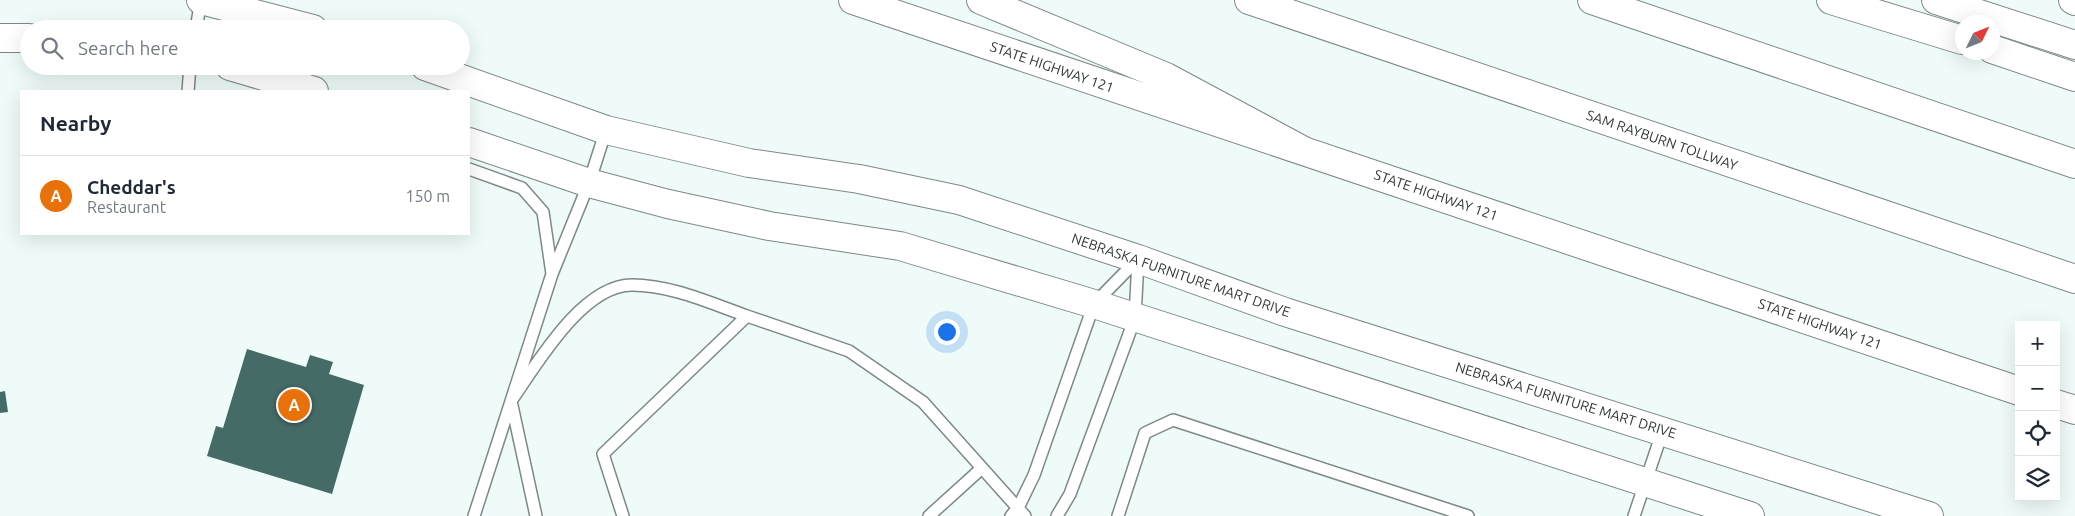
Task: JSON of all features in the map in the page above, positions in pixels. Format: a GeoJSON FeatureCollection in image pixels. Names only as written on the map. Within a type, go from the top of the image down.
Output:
{"type":"FeatureCollection","features":[{"type":"Feature","properties":{"kind":"main road"},"geometry":{"type":"LineString","coordinates":[[201,0],[278,20]]}},
{"type":"Feature","properties":{"kind":"main road","name":"STATE HIGHWAY 121"},"geometry":{"type":"LineString","coordinates":[[853,0],[2015,390]]}},
{"type":"Feature","properties":{"kind":"main road"},"geometry":{"type":"LineString","coordinates":[[981,0],[1166,77],[1302,150]]}},
{"type":"Feature","properties":{"kind":"main road","name":"SAM RAYBURN TOLLWAY"},"geometry":{"type":"LineString","coordinates":[[1249,0],[2075,279]]}},
{"type":"Feature","properties":{"kind":"main road"},"geometry":{"type":"LineString","coordinates":[[1592,0],[2075,164]]}},
{"type":"Feature","properties":{"kind":"main road"},"geometry":{"type":"LineString","coordinates":[[1831,0],[1955,38]]}},
{"type":"Feature","properties":{"kind":"main road"},"geometry":{"type":"LineString","coordinates":[[1936,0],[2075,45]]}},
{"type":"Feature","properties":{"kind":"main road"},"geometry":{"type":"LineString","coordinates":[[0,38],[20,38]]}},
{"type":"Feature","properties":{"kind":"main road"},"geometry":{"type":"LineString","coordinates":[[2000,52],[2075,77]]}},
{"type":"Feature","properties":{"kind":"main road"},"geometry":{"type":"LineString","coordinates":[[260,75],[311,90]]}},
{"type":"Feature","properties":{"kind":"main road","name":"NEBRASKA FURNITURE MART DRIVE"},"geometry":{"type":"LineString","coordinates":[[450,75],[606,130],[749,163],[859,179],[959,200],[1138,259],[1285,312],[1663,430],[1929,516]]}},
{"type":"Feature","properties":{"kind":"main road"},"geometry":{"type":"LineString","coordinates":[[470,142],[590,182],[668,204],[769,226],[900,246],[1094,304],[1750,516]]}},
{"type":"Feature","properties":{"kind":"main road"},"geometry":{"type":"LineString","coordinates":[[2060,405],[2075,410]]}},
{"type":"Feature","properties":{"kind":"lane"},"geometry":{"type":"LineString","coordinates":[[198,20],[201,0]]}},
{"type":"Feature","properties":{"kind":"lane"},"geometry":{"type":"LineString","coordinates":[[188,90],[189,75]]}},
{"type":"Feature","properties":{"kind":"lane"},"geometry":{"type":"LineString","coordinates":[[474,516],[552,274],[590,182],[606,130]]}},
{"type":"Feature","properties":{"kind":"lane"},"geometry":{"type":"LineString","coordinates":[[470,169],[522,188],[543,212],[552,274]]}},
{"type":"Feature","properties":{"kind":"lane"},"geometry":{"type":"LineString","coordinates":[[536,516],[511,401],[560,330],[592,300],[614,288],[632,285],[673,291],[849,351],[923,402],[982,468],[1018,513],[1034,475],[1094,304],[1138,259]]}},
{"type":"Feature","properties":{"kind":"lane"},"geometry":{"type":"LineString","coordinates":[[1057,516],[1070,494],[1135,318],[1138,259]]}},
{"type":"Feature","properties":{"kind":"lane"},"geometry":{"type":"LineString","coordinates":[[622,516],[603,454],[747,316]]}},
{"type":"Feature","properties":{"kind":"lane"},"geometry":{"type":"LineString","coordinates":[[1118,516],[1145,433],[1173,420],[1468,516]]}},
{"type":"Feature","properties":{"kind":"lane"},"geometry":{"type":"LineString","coordinates":[[1634,516],[1663,430]]}},
{"type":"Feature","properties":{"kind":"lane"},"geometry":{"type":"LineString","coordinates":[[929,516],[982,468]]}},
{"type":"Feature","properties":{"kind":"building"},"geometry":{"type":"Polygon","coordinates":[[[247,349],[306,367],[310,355],[333,362],[329,374],[364,385],[332,494],[207,456],[216,426],[223,428],[247,349]]]}},
{"type":"Feature","properties":{"kind":"building"},"geometry":{"type":"Polygon","coordinates":[[[5,391],[8,412],[0,413],[0,392],[5,391]]]}},
{"type":"Feature","properties":{"kind":"place","name":"Cheddar's"},"geometry":{"type":"Point","coordinates":[294,405]}}]}
